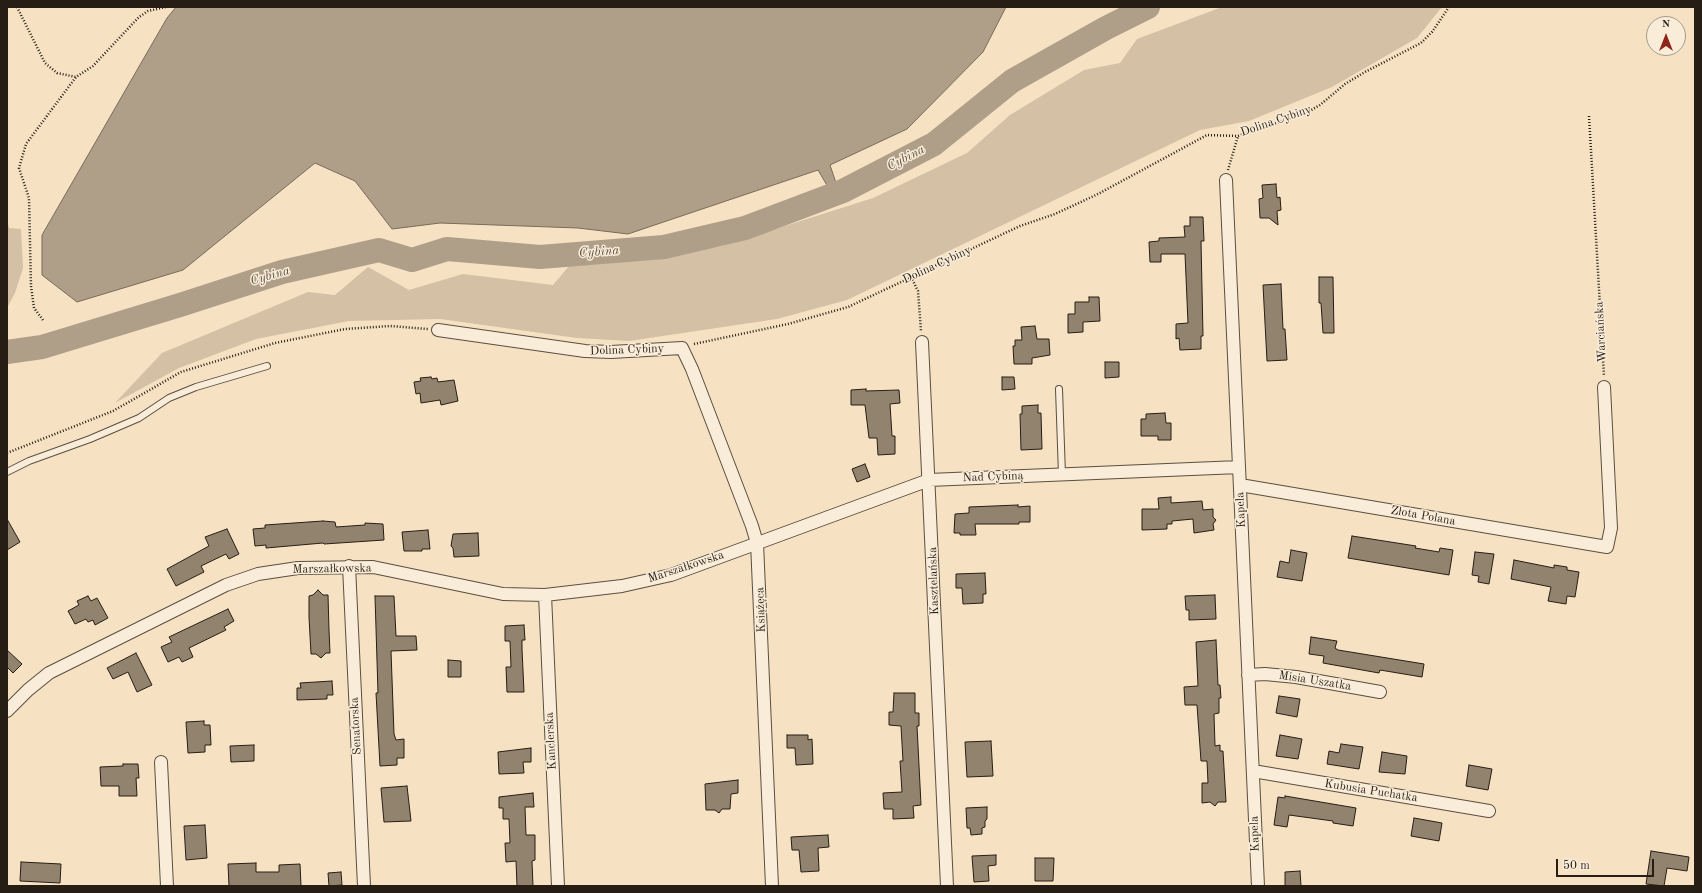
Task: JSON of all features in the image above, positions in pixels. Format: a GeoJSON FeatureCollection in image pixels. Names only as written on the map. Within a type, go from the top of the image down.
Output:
{"type":"FeatureCollection","features":[{"type":"Feature","properties":{"kind":"street","name":"Kapela"},"geometry":{"type":"LineString","coordinates":[[1226,180],[1258,886]]}},
{"type":"Feature","properties":{"kind":"street","name":"Dolina Cybiny"},"geometry":{"type":"LineString","coordinates":[[438,330],[585,351],[611,352],[682,348]]}},
{"type":"Feature","properties":{"kind":"street","name":"Kasztelańska"},"geometry":{"type":"LineString","coordinates":[[922,342],[947,886]]}},
{"type":"Feature","properties":{"kind":"street","name":"Książęca"},"geometry":{"type":"LineString","coordinates":[[682,348],[692,369],[757,543],[772,886]]}},
{"type":"Feature","properties":{"kind":"street","name":"Złota Polana"},"geometry":{"type":"LineString","coordinates":[[1240,485],[1606,548],[1612,528],[1604,387]]}},
{"type":"Feature","properties":{"kind":"street","name":"Nad Cybiną"},"geometry":{"type":"LineString","coordinates":[[757,543],[777,534],[929,480],[1239,467]]}},
{"type":"Feature","properties":{"kind":"street","name":"Marszałkowska"},"geometry":{"type":"LineString","coordinates":[[7,711],[49,672],[226,586],[258,574],[298,568],[349,566],[374,567],[503,594],[545,595],[622,586],[671,574],[757,543]]}},
{"type":"Feature","properties":{"kind":"street","name":"Senatorska"},"geometry":{"type":"LineString","coordinates":[[349,566],[364,886]]}},
{"type":"Feature","properties":{"kind":"street","name":"Kanclerska"},"geometry":{"type":"LineString","coordinates":[[545,595],[558,886]]}},
{"type":"Feature","properties":{"kind":"street","name":"Misia Uszatka"},"geometry":{"type":"LineString","coordinates":[[1248,675],[1265,674],[1296,677],[1380,692]]}},
{"type":"Feature","properties":{"kind":"street"},"geometry":{"type":"LineString","coordinates":[[161,762],[167,886]]}},
{"type":"Feature","properties":{"kind":"street","name":"Kubusia Puchatka"},"geometry":{"type":"LineString","coordinates":[[1253,771],[1489,811]]}},
{"type":"Feature","properties":{"kind":"lane"},"geometry":{"type":"LineString","coordinates":[[7,472],[29,461],[90,440],[139,418],[169,398],[196,387],[266,366]]}},
{"type":"Feature","properties":{"kind":"lane"},"geometry":{"type":"LineString","coordinates":[[1059,389],[1062,475]]}},
{"type":"Feature","properties":{"kind":"path"},"geometry":{"type":"LineString","coordinates":[[18,7],[45,63],[56,73],[76,77]]}},
{"type":"Feature","properties":{"kind":"path"},"geometry":{"type":"LineString","coordinates":[[43,320],[34,308],[31,286],[29,198],[18,168],[26,144],[76,77],[93,66],[139,17],[148,12],[166,7]]}},
{"type":"Feature","properties":{"kind":"path","name":"Dolina Cybiny"},"geometry":{"type":"LineString","coordinates":[[682,348],[700,342],[788,324],[848,307],[1020,226],[1055,214],[1098,194],[1207,135],[1238,136],[1306,113],[1320,105],[1352,80],[1421,43],[1432,32],[1448,7]]}},
{"type":"Feature","properties":{"kind":"path","name":"Warciańska"},"geometry":{"type":"LineString","coordinates":[[1589,116],[1604,387]]}},
{"type":"Feature","properties":{"kind":"path"},"geometry":{"type":"LineString","coordinates":[[1226,180],[1238,136]]}},
{"type":"Feature","properties":{"kind":"path"},"geometry":{"type":"LineString","coordinates":[[911,277],[918,291],[922,342]]}},
{"type":"Feature","properties":{"kind":"shaded area"},"geometry":{"type":"Polygon","coordinates":[[[176,7],[1006,7],[983,52],[907,129],[830,165],[836,183],[828,187],[818,170],[628,234],[578,228],[440,223],[392,229],[355,181],[315,163],[183,270],[77,302],[42,275],[42,235],[167,18],[176,7]]]}},
{"type":"Feature","properties":{"kind":"shaded area"},"geometry":{"type":"Polygon","coordinates":[[[1222,7],[1442,7],[1417,38],[1332,87],[1249,121],[1200,130],[847,300],[777,319],[629,341],[577,338],[440,319],[349,321],[256,339],[179,368],[115,403],[162,353],[308,292],[335,295],[368,267],[409,290],[463,274],[553,285],[569,266],[722,246],[873,198],[967,153],[1010,115],[1084,70],[1120,63],[1137,39],[1222,7]]]}},
{"type":"Feature","properties":{"kind":"shaded area"},"geometry":{"type":"Polygon","coordinates":[[[7,220],[9,228],[21,229],[23,268],[15,293],[7,308],[7,220]]]}},
{"type":"Feature","properties":{"kind":"building"},"geometry":{"type":"Polygon","coordinates":[[[1276,184],[1277,198],[1280,197],[1281,210],[1277,211],[1278,225],[1269,218],[1260,218],[1259,199],[1263,198],[1262,185],[1276,184]]]}},
{"type":"Feature","properties":{"kind":"building"},"geometry":{"type":"Polygon","coordinates":[[[1190,217],[1203,217],[1204,241],[1201,241],[1203,336],[1201,336],[1201,349],[1180,350],[1179,338],[1176,339],[1176,324],[1188,323],[1185,254],[1161,254],[1161,262],[1150,262],[1149,242],[1159,241],[1159,238],[1185,237],[1184,226],[1190,226],[1190,217]]]}},
{"type":"Feature","properties":{"kind":"building"},"geometry":{"type":"Polygon","coordinates":[[[1319,277],[1333,277],[1334,333],[1323,333],[1321,303],[1319,303],[1319,277]]]}},
{"type":"Feature","properties":{"kind":"building"},"geometry":{"type":"Polygon","coordinates":[[[1281,284],[1283,329],[1285,329],[1287,360],[1267,361],[1263,285],[1281,284]]]}},
{"type":"Feature","properties":{"kind":"building"},"geometry":{"type":"Polygon","coordinates":[[[1089,297],[1099,297],[1100,321],[1083,322],[1083,332],[1068,333],[1068,314],[1075,314],[1075,302],[1089,302],[1089,297]]]}},
{"type":"Feature","properties":{"kind":"building"},"geometry":{"type":"Polygon","coordinates":[[[1035,326],[1037,339],[1049,339],[1050,355],[1032,358],[1032,364],[1014,364],[1013,346],[1015,346],[1015,340],[1022,340],[1021,327],[1035,326]]]}},
{"type":"Feature","properties":{"kind":"building"},"geometry":{"type":"Polygon","coordinates":[[[1105,362],[1119,362],[1119,377],[1105,378],[1105,362]]]}},
{"type":"Feature","properties":{"kind":"building"},"geometry":{"type":"Polygon","coordinates":[[[431,377],[432,379],[437,378],[438,382],[454,380],[458,401],[441,405],[440,400],[421,403],[420,393],[416,394],[414,382],[421,381],[420,378],[431,377]]]}},
{"type":"Feature","properties":{"kind":"building"},"geometry":{"type":"Polygon","coordinates":[[[1002,377],[1014,377],[1015,389],[1002,390],[1002,377]]]}},
{"type":"Feature","properties":{"kind":"building"},"geometry":{"type":"Polygon","coordinates":[[[866,389],[866,391],[899,390],[900,403],[890,404],[892,436],[895,436],[895,454],[878,455],[877,438],[869,438],[865,405],[851,405],[851,390],[866,389]]]}},
{"type":"Feature","properties":{"kind":"building"},"geometry":{"type":"Polygon","coordinates":[[[1038,405],[1038,413],[1041,413],[1042,449],[1021,450],[1020,414],[1022,414],[1022,406],[1038,405]]]}},
{"type":"Feature","properties":{"kind":"building"},"geometry":{"type":"Polygon","coordinates":[[[1165,413],[1166,423],[1171,423],[1171,440],[1158,440],[1158,436],[1141,436],[1141,419],[1146,419],[1146,414],[1165,413]]]}},
{"type":"Feature","properties":{"kind":"building"},"geometry":{"type":"Polygon","coordinates":[[[865,464],[870,477],[857,482],[852,469],[865,464]]]}},
{"type":"Feature","properties":{"kind":"building"},"geometry":{"type":"Polygon","coordinates":[[[1171,497],[1171,503],[1202,501],[1203,510],[1213,509],[1213,517],[1216,520],[1213,524],[1214,530],[1194,533],[1193,519],[1172,521],[1172,524],[1167,524],[1167,529],[1142,530],[1142,509],[1159,509],[1158,498],[1171,497]]]}},
{"type":"Feature","properties":{"kind":"building"},"geometry":{"type":"Polygon","coordinates":[[[1018,505],[1018,507],[1030,506],[1030,522],[1019,522],[1019,524],[975,524],[976,535],[960,535],[960,533],[954,533],[955,514],[969,513],[969,507],[1018,505]]]}},
{"type":"Feature","properties":{"kind":"building"},"geometry":{"type":"Polygon","coordinates":[[[7,519],[20,542],[7,550],[7,519]]]}},
{"type":"Feature","properties":{"kind":"building"},"geometry":{"type":"Polygon","coordinates":[[[323,521],[335,522],[336,527],[365,525],[365,523],[383,524],[384,540],[266,548],[266,545],[255,546],[253,529],[265,528],[265,525],[323,521]]]}},
{"type":"Feature","properties":{"kind":"building"},"geometry":{"type":"Polygon","coordinates":[[[227,529],[239,554],[229,559],[226,554],[201,566],[204,572],[176,586],[167,569],[209,546],[205,537],[227,529]]]}},
{"type":"Feature","properties":{"kind":"building"},"geometry":{"type":"Polygon","coordinates":[[[428,530],[430,549],[422,549],[422,551],[404,551],[402,532],[428,530]]]}},
{"type":"Feature","properties":{"kind":"building"},"geometry":{"type":"Polygon","coordinates":[[[478,533],[479,556],[454,557],[453,548],[451,546],[453,534],[478,533]]]}},
{"type":"Feature","properties":{"kind":"building"},"geometry":{"type":"Polygon","coordinates":[[[1352,536],[1416,546],[1415,548],[1439,552],[1440,548],[1453,550],[1449,575],[1348,558],[1352,536]]]}},
{"type":"Feature","properties":{"kind":"building"},"geometry":{"type":"Polygon","coordinates":[[[1291,550],[1307,553],[1302,581],[1277,577],[1280,561],[1289,563],[1291,550]]]}},
{"type":"Feature","properties":{"kind":"building"},"geometry":{"type":"Polygon","coordinates":[[[1475,552],[1494,554],[1489,584],[1478,582],[1479,576],[1472,575],[1475,552]]]}},
{"type":"Feature","properties":{"kind":"building"},"geometry":{"type":"Polygon","coordinates":[[[1514,560],[1554,568],[1554,565],[1567,567],[1567,570],[1579,572],[1575,597],[1567,596],[1566,604],[1548,601],[1551,587],[1511,579],[1514,560]]]}},
{"type":"Feature","properties":{"kind":"building"},"geometry":{"type":"Polygon","coordinates":[[[985,573],[986,594],[983,594],[983,603],[963,604],[962,588],[956,588],[956,574],[985,573]]]}},
{"type":"Feature","properties":{"kind":"building"},"geometry":{"type":"Polygon","coordinates":[[[318,590],[323,595],[328,595],[330,653],[326,653],[321,658],[316,654],[311,654],[309,617],[309,596],[313,595],[318,590]]]}},
{"type":"Feature","properties":{"kind":"building"},"geometry":{"type":"Polygon","coordinates":[[[1215,595],[1216,619],[1189,620],[1189,610],[1186,610],[1185,596],[1215,595]]]}},
{"type":"Feature","properties":{"kind":"building"},"geometry":{"type":"Polygon","coordinates":[[[88,596],[91,601],[97,598],[108,618],[95,625],[93,620],[88,622],[86,619],[75,624],[68,611],[79,605],[77,601],[88,596]]]}},
{"type":"Feature","properties":{"kind":"building"},"geometry":{"type":"Polygon","coordinates":[[[375,596],[394,596],[396,636],[416,636],[417,650],[391,651],[394,734],[396,740],[404,739],[404,758],[397,758],[397,765],[380,766],[376,693],[378,693],[375,596]]]}},
{"type":"Feature","properties":{"kind":"building"},"geometry":{"type":"Polygon","coordinates":[[[228,609],[234,621],[224,627],[226,630],[189,648],[193,657],[182,662],[179,657],[168,662],[161,647],[172,642],[169,637],[228,609]]]}},
{"type":"Feature","properties":{"kind":"building"},"geometry":{"type":"Polygon","coordinates":[[[524,625],[525,640],[522,640],[522,649],[524,692],[507,692],[506,667],[511,667],[510,641],[505,641],[505,626],[524,625]]]}},
{"type":"Feature","properties":{"kind":"building"},"geometry":{"type":"Polygon","coordinates":[[[1311,637],[1337,641],[1335,648],[1338,650],[1424,664],[1422,677],[1380,670],[1379,673],[1323,663],[1324,656],[1309,654],[1311,637]]]}},
{"type":"Feature","properties":{"kind":"building"},"geometry":{"type":"Polygon","coordinates":[[[1216,640],[1218,685],[1220,685],[1221,698],[1219,698],[1219,713],[1214,714],[1215,746],[1220,745],[1220,751],[1223,751],[1226,802],[1218,802],[1215,806],[1210,802],[1202,803],[1202,783],[1208,783],[1207,761],[1201,761],[1197,705],[1185,705],[1184,687],[1198,686],[1196,642],[1216,640]]]}},
{"type":"Feature","properties":{"kind":"building"},"geometry":{"type":"Polygon","coordinates":[[[7,650],[22,664],[13,673],[7,667],[7,650]]]}},
{"type":"Feature","properties":{"kind":"building"},"geometry":{"type":"Polygon","coordinates":[[[136,653],[152,685],[137,692],[128,672],[113,679],[107,668],[136,653]]]}},
{"type":"Feature","properties":{"kind":"building"},"geometry":{"type":"Polygon","coordinates":[[[448,660],[461,661],[461,677],[448,677],[448,660]]]}},
{"type":"Feature","properties":{"kind":"building"},"geometry":{"type":"Polygon","coordinates":[[[332,681],[333,695],[327,695],[327,699],[297,700],[297,688],[301,688],[300,683],[332,681]]]}},
{"type":"Feature","properties":{"kind":"building"},"geometry":{"type":"Polygon","coordinates":[[[894,693],[915,693],[915,713],[919,713],[919,726],[917,726],[921,805],[913,806],[914,818],[893,819],[893,809],[884,809],[883,793],[902,792],[900,761],[903,761],[901,726],[889,725],[889,712],[893,712],[894,693]]]}},
{"type":"Feature","properties":{"kind":"building"},"geometry":{"type":"Polygon","coordinates":[[[1279,696],[1300,699],[1297,717],[1276,713],[1279,696]]]}},
{"type":"Feature","properties":{"kind":"building"},"geometry":{"type":"Polygon","coordinates":[[[204,721],[204,725],[210,725],[211,745],[205,745],[205,752],[188,753],[186,722],[204,721]]]}},
{"type":"Feature","properties":{"kind":"building"},"geometry":{"type":"Polygon","coordinates":[[[787,735],[808,735],[808,740],[812,739],[813,764],[796,765],[795,748],[787,748],[787,735]]]}},
{"type":"Feature","properties":{"kind":"building"},"geometry":{"type":"Polygon","coordinates":[[[1280,735],[1302,739],[1298,759],[1276,756],[1280,735]]]}},
{"type":"Feature","properties":{"kind":"building"},"geometry":{"type":"Polygon","coordinates":[[[991,741],[993,776],[967,777],[965,742],[991,741]]]}},
{"type":"Feature","properties":{"kind":"building"},"geometry":{"type":"Polygon","coordinates":[[[1341,744],[1363,747],[1359,769],[1327,764],[1329,751],[1339,753],[1341,744]]]}},
{"type":"Feature","properties":{"kind":"building"},"geometry":{"type":"Polygon","coordinates":[[[254,745],[254,761],[231,762],[230,746],[254,745]]]}},
{"type":"Feature","properties":{"kind":"building"},"geometry":{"type":"Polygon","coordinates":[[[531,748],[531,762],[523,762],[524,773],[499,774],[498,752],[531,748]]]}},
{"type":"Feature","properties":{"kind":"building"},"geometry":{"type":"Polygon","coordinates":[[[1382,752],[1407,756],[1405,774],[1379,772],[1382,752]]]}},
{"type":"Feature","properties":{"kind":"building"},"geometry":{"type":"Polygon","coordinates":[[[123,764],[138,764],[139,778],[136,778],[137,796],[119,796],[119,786],[101,786],[100,767],[123,766],[123,764]]]}},
{"type":"Feature","properties":{"kind":"building"},"geometry":{"type":"Polygon","coordinates":[[[1469,765],[1492,769],[1488,790],[1466,786],[1469,765]]]}},
{"type":"Feature","properties":{"kind":"building"},"geometry":{"type":"Polygon","coordinates":[[[738,780],[738,793],[731,794],[730,809],[722,809],[719,813],[715,810],[706,810],[705,784],[738,780]]]}},
{"type":"Feature","properties":{"kind":"building"},"geometry":{"type":"Polygon","coordinates":[[[407,786],[411,821],[384,822],[381,788],[407,786]]]}},
{"type":"Feature","properties":{"kind":"building"},"geometry":{"type":"Polygon","coordinates":[[[533,793],[534,807],[525,807],[526,835],[535,835],[535,860],[532,861],[533,886],[517,886],[516,861],[506,862],[505,843],[510,843],[509,819],[503,819],[503,808],[499,808],[499,797],[533,793]]]}},
{"type":"Feature","properties":{"kind":"building"},"geometry":{"type":"Polygon","coordinates":[[[1285,796],[1356,808],[1353,826],[1333,823],[1333,821],[1289,815],[1287,827],[1274,825],[1278,797],[1285,798],[1285,796]]]}},
{"type":"Feature","properties":{"kind":"building"},"geometry":{"type":"Polygon","coordinates":[[[987,807],[987,819],[985,821],[985,827],[982,828],[982,834],[971,835],[970,828],[967,828],[966,808],[987,807]]]}},
{"type":"Feature","properties":{"kind":"building"},"geometry":{"type":"Polygon","coordinates":[[[1414,818],[1442,823],[1439,841],[1411,836],[1414,818]]]}},
{"type":"Feature","properties":{"kind":"building"},"geometry":{"type":"Polygon","coordinates":[[[205,825],[207,858],[186,860],[184,826],[205,825]]]}},
{"type":"Feature","properties":{"kind":"building"},"geometry":{"type":"Polygon","coordinates":[[[828,835],[829,847],[818,848],[819,871],[801,872],[799,850],[792,850],[791,837],[828,835]]]}},
{"type":"Feature","properties":{"kind":"building"},"geometry":{"type":"Polygon","coordinates":[[[1651,851],[1689,857],[1687,871],[1667,868],[1664,886],[1646,884],[1651,851]]]}},
{"type":"Feature","properties":{"kind":"building"},"geometry":{"type":"Polygon","coordinates":[[[996,855],[996,865],[988,866],[989,881],[974,882],[972,856],[996,855]]]}},
{"type":"Feature","properties":{"kind":"building"},"geometry":{"type":"Polygon","coordinates":[[[1035,858],[1054,858],[1053,881],[1035,881],[1035,858]]]}},
{"type":"Feature","properties":{"kind":"building"},"geometry":{"type":"Polygon","coordinates":[[[21,862],[61,864],[60,883],[20,881],[21,862]]]}},
{"type":"Feature","properties":{"kind":"building"},"geometry":{"type":"Polygon","coordinates":[[[256,863],[256,872],[279,872],[279,865],[300,864],[301,886],[229,886],[228,864],[256,863]]]}},
{"type":"Feature","properties":{"kind":"building"},"geometry":{"type":"Polygon","coordinates":[[[1300,871],[1301,886],[1285,886],[1285,872],[1300,871]]]}},
{"type":"Feature","properties":{"kind":"building"},"geometry":{"type":"Polygon","coordinates":[[[341,872],[342,885],[329,886],[328,873],[341,872]]]}},
{"type":"Feature","properties":{"kind":"waterway","name":"Cybina"},"geometry":{"type":"LineString","coordinates":[[7,352],[42,347],[282,272],[379,250],[412,260],[447,249],[540,257],[664,247],[745,228],[843,191],[934,144],[1012,81],[1106,28],[1148,7]]}}]}
